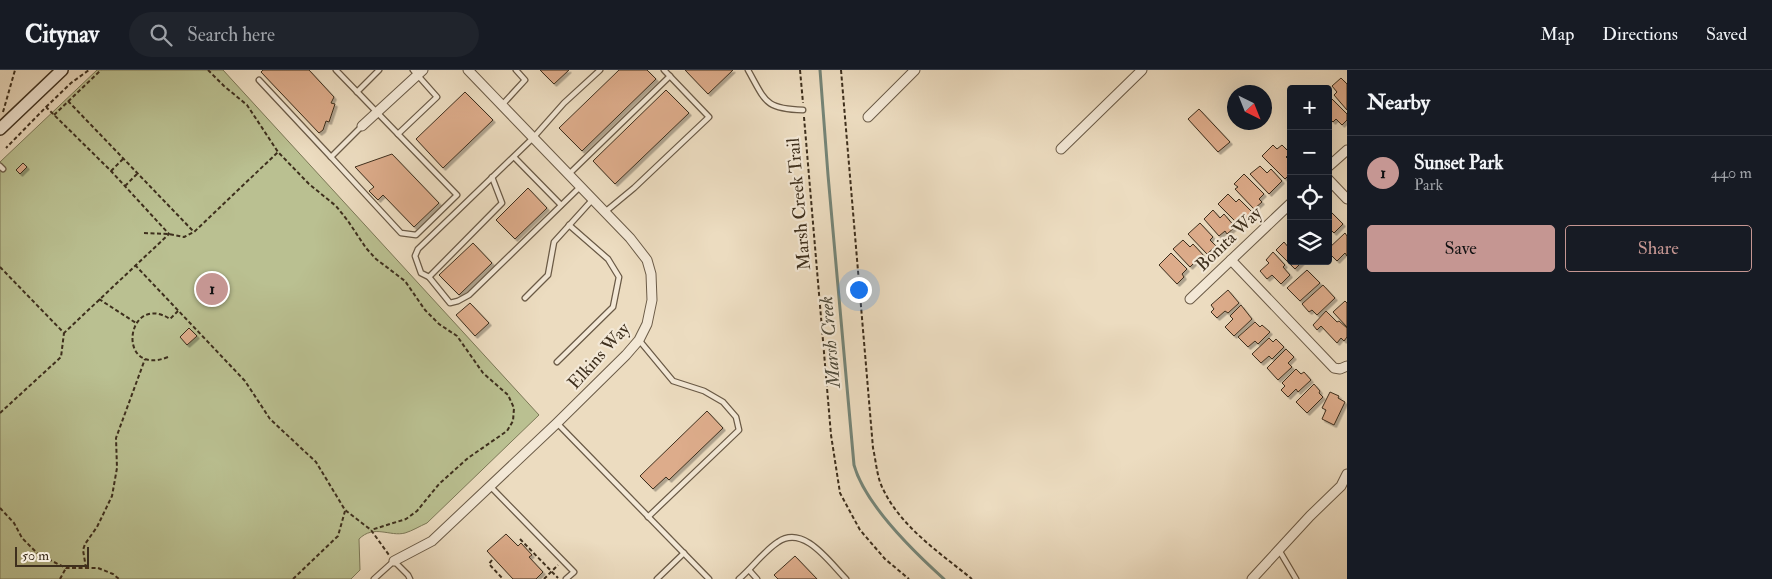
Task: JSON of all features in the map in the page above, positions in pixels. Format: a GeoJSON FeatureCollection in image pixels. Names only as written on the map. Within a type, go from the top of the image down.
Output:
{"type":"FeatureCollection","features":[{"type":"Feature","properties":{"kind":"street"},"geometry":{"type":"LineString","coordinates":[[0,129],[62,70]]}},
{"type":"Feature","properties":{"kind":"street","name":"Elkins Way"},"geometry":{"type":"LineString","coordinates":[[394,561],[432,541],[626,355],[638,340],[647,324],[652,300],[652,274],[647,260],[636,245],[468,70]]}},
{"type":"Feature","properties":{"kind":"street"},"geometry":{"type":"LineString","coordinates":[[868,118],[915,70]]}},
{"type":"Feature","properties":{"kind":"street"},"geometry":{"type":"LineString","coordinates":[[1061,149],[1142,70]]}},
{"type":"Feature","properties":{"kind":"street"},"geometry":{"type":"LineString","coordinates":[[362,126],[418,72]]}},
{"type":"Feature","properties":{"kind":"street"},"geometry":{"type":"LineString","coordinates":[[1332,163],[1347,150]]}},
{"type":"Feature","properties":{"kind":"street"},"geometry":{"type":"LineString","coordinates":[[1332,183],[1347,199]]}},
{"type":"Feature","properties":{"kind":"street","name":"Bonita Way"},"geometry":{"type":"LineString","coordinates":[[1190,299],[1287,207]]}},
{"type":"Feature","properties":{"kind":"street"},"geometry":{"type":"LineString","coordinates":[[1231,260],[1334,368],[1340,369],[1347,366]]}},
{"type":"Feature","properties":{"kind":"street"},"geometry":{"type":"LineString","coordinates":[[1252,579],[1341,486],[1347,474]]}},
{"type":"Feature","properties":{"kind":"lane"},"geometry":{"type":"LineString","coordinates":[[259,80],[402,233],[416,235],[458,195],[336,70]]}},
{"type":"Feature","properties":{"kind":"lane"},"geometry":{"type":"LineString","coordinates":[[357,92],[379,70]]}},
{"type":"Feature","properties":{"kind":"lane"},"geometry":{"type":"LineString","coordinates":[[502,105],[525,80],[516,70]]}},
{"type":"Feature","properties":{"kind":"lane"},"geometry":{"type":"LineString","coordinates":[[581,186],[474,290],[458,302],[450,303],[429,277],[421,273],[415,256],[418,249],[534,138],[564,103],[600,70]]}},
{"type":"Feature","properties":{"kind":"lane"},"geometry":{"type":"LineString","coordinates":[[605,212],[634,188],[710,117],[664,70]]}},
{"type":"Feature","properties":{"kind":"lane"},"geometry":{"type":"LineString","coordinates":[[748,70],[761,93],[771,105],[783,109],[804,110]]}},
{"type":"Feature","properties":{"kind":"lane"},"geometry":{"type":"LineString","coordinates":[[398,134],[437,97],[418,72]]}},
{"type":"Feature","properties":{"kind":"lane"},"geometry":{"type":"LineString","coordinates":[[569,174],[670,76]]}},
{"type":"Feature","properties":{"kind":"lane"},"geometry":{"type":"LineString","coordinates":[[331,157],[362,126]]}},
{"type":"Feature","properties":{"kind":"lane"},"geometry":{"type":"LineString","coordinates":[[514,156],[561,205]]}},
{"type":"Feature","properties":{"kind":"lane"},"geometry":{"type":"LineString","coordinates":[[429,277],[502,203],[492,177]]}},
{"type":"Feature","properties":{"kind":"lane"},"geometry":{"type":"LineString","coordinates":[[526,298],[548,275],[554,242],[593,199]]}},
{"type":"Feature","properties":{"kind":"lane"},"geometry":{"type":"LineString","coordinates":[[557,362],[613,307],[619,277],[608,259],[569,225]]}},
{"type":"Feature","properties":{"kind":"lane"},"geometry":{"type":"LineString","coordinates":[[638,340],[673,382],[704,391],[723,402],[736,417],[739,430],[648,517]]}},
{"type":"Feature","properties":{"kind":"lane"},"geometry":{"type":"LineString","coordinates":[[557,423],[709,579]]}},
{"type":"Feature","properties":{"kind":"lane"},"geometry":{"type":"LineString","coordinates":[[490,486],[574,572],[566,579]]}},
{"type":"Feature","properties":{"kind":"lane"},"geometry":{"type":"LineString","coordinates":[[738,579],[778,542],[789,537],[798,537],[810,542],[846,579]]}},
{"type":"Feature","properties":{"kind":"lane"},"geometry":{"type":"LineString","coordinates":[[1278,550],[1296,579]]}},
{"type":"Feature","properties":{"kind":"lane"},"geometry":{"type":"LineString","coordinates":[[657,579],[684,553]]}},
{"type":"Feature","properties":{"kind":"lane"},"geometry":{"type":"LineString","coordinates":[[374,579],[394,561],[410,579]]}},
{"type":"Feature","properties":{"kind":"lane"},"geometry":{"type":"LineString","coordinates":[[749,570],[758,579]]}},
{"type":"Feature","properties":{"kind":"path"},"geometry":{"type":"LineString","coordinates":[[0,115],[4,109],[16,70]]}},
{"type":"Feature","properties":{"kind":"path"},"geometry":{"type":"LineString","coordinates":[[6,148],[70,83],[89,70]]}},
{"type":"Feature","properties":{"kind":"path"},"geometry":{"type":"LineString","coordinates":[[54,115],[101,70]]}},
{"type":"Feature","properties":{"kind":"path"},"geometry":{"type":"LineString","coordinates":[[208,70],[247,105],[278,152],[309,184],[336,206],[376,259],[405,281],[425,310],[439,324],[457,336],[483,372],[508,395],[514,408],[513,421],[507,431],[468,458],[439,484],[417,511],[406,519],[371,530]]}},
{"type":"Feature","properties":{"kind":"path","name":"Marsh Creek Trail"},"geometry":{"type":"LineString","coordinates":[[800,70],[831,435],[840,492],[860,530],[885,559],[909,579]]}},
{"type":"Feature","properties":{"kind":"path"},"geometry":{"type":"LineString","coordinates":[[841,70],[873,448],[882,488],[901,516],[933,547],[972,579]]}},
{"type":"Feature","properties":{"kind":"path"},"geometry":{"type":"LineString","coordinates":[[68,101],[194,232]]}},
{"type":"Feature","properties":{"kind":"path"},"geometry":{"type":"LineString","coordinates":[[46,107],[111,171],[169,234]]}},
{"type":"Feature","properties":{"kind":"path"},"geometry":{"type":"LineString","coordinates":[[144,233],[184,237],[194,232],[278,152]]}},
{"type":"Feature","properties":{"kind":"path"},"geometry":{"type":"LineString","coordinates":[[111,171],[123,159]]}},
{"type":"Feature","properties":{"kind":"path"},"geometry":{"type":"LineString","coordinates":[[125,186],[138,174]]}},
{"type":"Feature","properties":{"kind":"path"},"geometry":{"type":"LineString","coordinates":[[0,413],[61,356],[64,333],[169,234]]}},
{"type":"Feature","properties":{"kind":"path"},"geometry":{"type":"LineString","coordinates":[[135,265],[245,381],[270,419],[316,462],[345,510],[371,530],[394,561]]}},
{"type":"Feature","properties":{"kind":"path"},"geometry":{"type":"LineString","coordinates":[[0,267],[64,333]]}},
{"type":"Feature","properties":{"kind":"path"},"geometry":{"type":"LineString","coordinates":[[99,299],[136,323]]}},
{"type":"Feature","properties":{"kind":"path"},"geometry":{"type":"LineString","coordinates":[[168,357],[155,361],[145,360],[135,351],[132,344],[132,334],[136,323],[147,314],[164,315],[170,319],[178,311]]}},
{"type":"Feature","properties":{"kind":"path"},"geometry":{"type":"LineString","coordinates":[[86,568],[84,544],[97,527],[112,496],[117,468],[116,438],[145,360]]}},
{"type":"Feature","properties":{"kind":"path"},"geometry":{"type":"LineString","coordinates":[[0,508],[14,523],[22,538],[38,554],[66,568],[98,568],[113,574],[119,579]]}},
{"type":"Feature","properties":{"kind":"path"},"geometry":{"type":"LineString","coordinates":[[293,579],[338,536],[345,510]]}},
{"type":"Feature","properties":{"kind":"path"},"geometry":{"type":"LineString","coordinates":[[520,538],[559,579]]}},
{"type":"Feature","properties":{"kind":"path"},"geometry":{"type":"LineString","coordinates":[[492,560],[488,564],[503,579]]}},
{"type":"Feature","properties":{"kind":"path"},"geometry":{"type":"LineString","coordinates":[[544,579],[563,561]]}},
{"type":"Feature","properties":{"kind":"path"},"geometry":{"type":"LineString","coordinates":[[60,579],[66,568]]}},
{"type":"Feature","properties":{"kind":"green space"},"geometry":{"type":"Polygon","coordinates":[[[97,70],[223,70],[539,415],[427,523],[405,533],[370,532],[359,539],[360,570],[351,579],[0,579],[0,162],[97,70]]]}},
{"type":"Feature","properties":{"kind":"building"},"geometry":{"type":"Polygon","coordinates":[[[263,70],[309,70],[334,97],[331,103],[335,104],[329,122],[326,121],[323,130],[319,133],[261,72],[263,70]]]}},
{"type":"Feature","properties":{"kind":"building"},"geometry":{"type":"Polygon","coordinates":[[[540,70],[569,70],[554,84],[540,70]]]}},
{"type":"Feature","properties":{"kind":"building"},"geometry":{"type":"Polygon","coordinates":[[[619,70],[647,70],[656,79],[582,151],[559,128],[619,70]]]}},
{"type":"Feature","properties":{"kind":"building"},"geometry":{"type":"Polygon","coordinates":[[[685,70],[733,70],[708,94],[685,70]]]}},
{"type":"Feature","properties":{"kind":"building"},"geometry":{"type":"Polygon","coordinates":[[[1341,78],[1347,84],[1347,110],[1334,95],[1337,92],[1332,86],[1341,78]]]}},
{"type":"Feature","properties":{"kind":"building"},"geometry":{"type":"Polygon","coordinates":[[[666,90],[689,113],[615,184],[593,161],[666,90]]]}},
{"type":"Feature","properties":{"kind":"building"},"geometry":{"type":"Polygon","coordinates":[[[465,92],[493,120],[443,168],[416,139],[465,92]]]}},
{"type":"Feature","properties":{"kind":"building"},"geometry":{"type":"Polygon","coordinates":[[[1332,99],[1347,114],[1347,120],[1342,125],[1336,119],[1333,122],[1332,99]]]}},
{"type":"Feature","properties":{"kind":"building"},"geometry":{"type":"Polygon","coordinates":[[[1199,109],[1230,142],[1218,152],[1188,119],[1199,109]]]}},
{"type":"Feature","properties":{"kind":"building"},"geometry":{"type":"Polygon","coordinates":[[[1273,145],[1277,149],[1282,145],[1287,150],[1287,177],[1285,179],[1262,156],[1273,145]]]}},
{"type":"Feature","properties":{"kind":"building"},"geometry":{"type":"Polygon","coordinates":[[[392,154],[439,203],[414,227],[383,195],[378,200],[369,191],[374,187],[355,167],[392,154]]]}},
{"type":"Feature","properties":{"kind":"building"},"geometry":{"type":"Polygon","coordinates":[[[23,163],[27,167],[20,174],[16,170],[23,163]]]}},
{"type":"Feature","properties":{"kind":"building"},"geometry":{"type":"Polygon","coordinates":[[[1260,166],[1267,173],[1271,169],[1282,181],[1269,194],[1250,174],[1260,166]]]}},
{"type":"Feature","properties":{"kind":"building"},"geometry":{"type":"Polygon","coordinates":[[[1244,174],[1264,194],[1259,199],[1262,202],[1254,209],[1235,189],[1238,187],[1234,184],[1244,174]]]}},
{"type":"Feature","properties":{"kind":"building"},"geometry":{"type":"Polygon","coordinates":[[[528,188],[547,208],[515,239],[496,220],[528,188]]]}},
{"type":"Feature","properties":{"kind":"building"},"geometry":{"type":"Polygon","coordinates":[[[1228,194],[1236,202],[1239,199],[1252,212],[1244,220],[1241,217],[1236,222],[1218,204],[1228,194]]]}},
{"type":"Feature","properties":{"kind":"building"},"geometry":{"type":"Polygon","coordinates":[[[1213,210],[1220,218],[1224,214],[1235,227],[1227,234],[1225,231],[1219,236],[1204,219],[1213,210]]]}},
{"type":"Feature","properties":{"kind":"building"},"geometry":{"type":"Polygon","coordinates":[[[1332,213],[1343,224],[1334,233],[1332,231],[1332,213]]]}},
{"type":"Feature","properties":{"kind":"building"},"geometry":{"type":"Polygon","coordinates":[[[1200,223],[1213,237],[1210,240],[1216,246],[1207,254],[1188,234],[1200,223]]]}},
{"type":"Feature","properties":{"kind":"building"},"geometry":{"type":"Polygon","coordinates":[[[1345,233],[1347,236],[1347,256],[1345,253],[1337,261],[1332,256],[1332,245],[1345,233]]]}},
{"type":"Feature","properties":{"kind":"building"},"geometry":{"type":"Polygon","coordinates":[[[1183,240],[1190,247],[1193,244],[1205,257],[1197,265],[1195,262],[1190,267],[1173,249],[1183,240]]]}},
{"type":"Feature","properties":{"kind":"building"},"geometry":{"type":"Polygon","coordinates":[[[1284,242],[1287,246],[1287,261],[1276,250],[1284,242]]]}},
{"type":"Feature","properties":{"kind":"building"},"geometry":{"type":"Polygon","coordinates":[[[473,243],[492,263],[459,295],[439,275],[473,243]]]}},
{"type":"Feature","properties":{"kind":"building"},"geometry":{"type":"Polygon","coordinates":[[[1273,252],[1285,265],[1283,267],[1290,275],[1281,284],[1272,275],[1267,279],[1260,271],[1269,263],[1266,260],[1273,252]]]}},
{"type":"Feature","properties":{"kind":"building"},"geometry":{"type":"Polygon","coordinates":[[[1171,253],[1187,269],[1182,274],[1184,277],[1177,284],[1159,265],[1171,253]]]}},
{"type":"Feature","properties":{"kind":"building"},"geometry":{"type":"Polygon","coordinates":[[[1291,265],[1299,265],[1295,269],[1291,265]]]}},
{"type":"Feature","properties":{"kind":"building"},"geometry":{"type":"Polygon","coordinates":[[[1307,270],[1320,283],[1300,301],[1287,288],[1307,270]]]}},
{"type":"Feature","properties":{"kind":"building"},"geometry":{"type":"Polygon","coordinates":[[[1323,285],[1335,298],[1317,315],[1312,310],[1309,312],[1302,304],[1323,285]]]}},
{"type":"Feature","properties":{"kind":"building"},"geometry":{"type":"Polygon","coordinates":[[[1228,290],[1239,303],[1228,313],[1225,311],[1217,318],[1211,312],[1214,309],[1211,305],[1228,290]]]}},
{"type":"Feature","properties":{"kind":"building"},"geometry":{"type":"Polygon","coordinates":[[[1345,301],[1347,303],[1347,327],[1333,312],[1345,301]]]}},
{"type":"Feature","properties":{"kind":"building"},"geometry":{"type":"Polygon","coordinates":[[[470,303],[489,323],[475,336],[456,315],[470,303]]]}},
{"type":"Feature","properties":{"kind":"building"},"geometry":{"type":"Polygon","coordinates":[[[1241,305],[1252,319],[1234,336],[1225,327],[1233,319],[1230,316],[1241,305]]]}},
{"type":"Feature","properties":{"kind":"building"},"geometry":{"type":"Polygon","coordinates":[[[1326,311],[1337,322],[1339,321],[1347,328],[1347,337],[1344,341],[1341,338],[1337,343],[1321,326],[1317,330],[1313,325],[1326,311]]]}},
{"type":"Feature","properties":{"kind":"building"},"geometry":{"type":"Polygon","coordinates":[[[1255,322],[1270,332],[1258,344],[1255,341],[1248,347],[1238,337],[1255,322]]]}},
{"type":"Feature","properties":{"kind":"building"},"geometry":{"type":"Polygon","coordinates":[[[189,328],[197,336],[187,345],[180,337],[189,328]]]}},
{"type":"Feature","properties":{"kind":"building"},"geometry":{"type":"Polygon","coordinates":[[[1269,338],[1273,342],[1276,339],[1284,347],[1272,359],[1269,356],[1261,363],[1252,354],[1269,338]]]}},
{"type":"Feature","properties":{"kind":"building"},"geometry":{"type":"Polygon","coordinates":[[[1286,349],[1294,357],[1288,363],[1292,367],[1278,380],[1267,368],[1286,349]]]}},
{"type":"Feature","properties":{"kind":"building"},"geometry":{"type":"Polygon","coordinates":[[[1296,369],[1301,374],[1304,372],[1311,380],[1298,392],[1296,389],[1288,397],[1281,390],[1285,386],[1282,383],[1296,369]]]}},
{"type":"Feature","properties":{"kind":"building"},"geometry":{"type":"Polygon","coordinates":[[[1314,384],[1323,397],[1307,413],[1296,402],[1314,384]]]}},
{"type":"Feature","properties":{"kind":"building"},"geometry":{"type":"Polygon","coordinates":[[[1330,392],[1339,396],[1338,398],[1345,402],[1334,425],[1322,419],[1326,410],[1322,408],[1330,392]]]}},
{"type":"Feature","properties":{"kind":"building"},"geometry":{"type":"Polygon","coordinates":[[[707,411],[723,428],[669,480],[666,477],[653,489],[640,476],[707,411]]]}},
{"type":"Feature","properties":{"kind":"building"},"geometry":{"type":"Polygon","coordinates":[[[506,534],[518,546],[521,543],[532,555],[529,557],[543,572],[536,579],[513,579],[487,551],[506,534]]]}},
{"type":"Feature","properties":{"kind":"building"},"geometry":{"type":"Polygon","coordinates":[[[795,556],[817,579],[778,579],[774,575],[795,556]]]}},
{"type":"Feature","properties":{"kind":"waterway","name":"Marsh Creek"},"geometry":{"type":"LineString","coordinates":[[820,70],[854,465],[868,495],[879,511],[905,541],[944,579]]}},
{"type":"Feature","properties":{"kind":"place","name":"Sunset Park"},"geometry":{"type":"Point","coordinates":[212,289]}}]}
